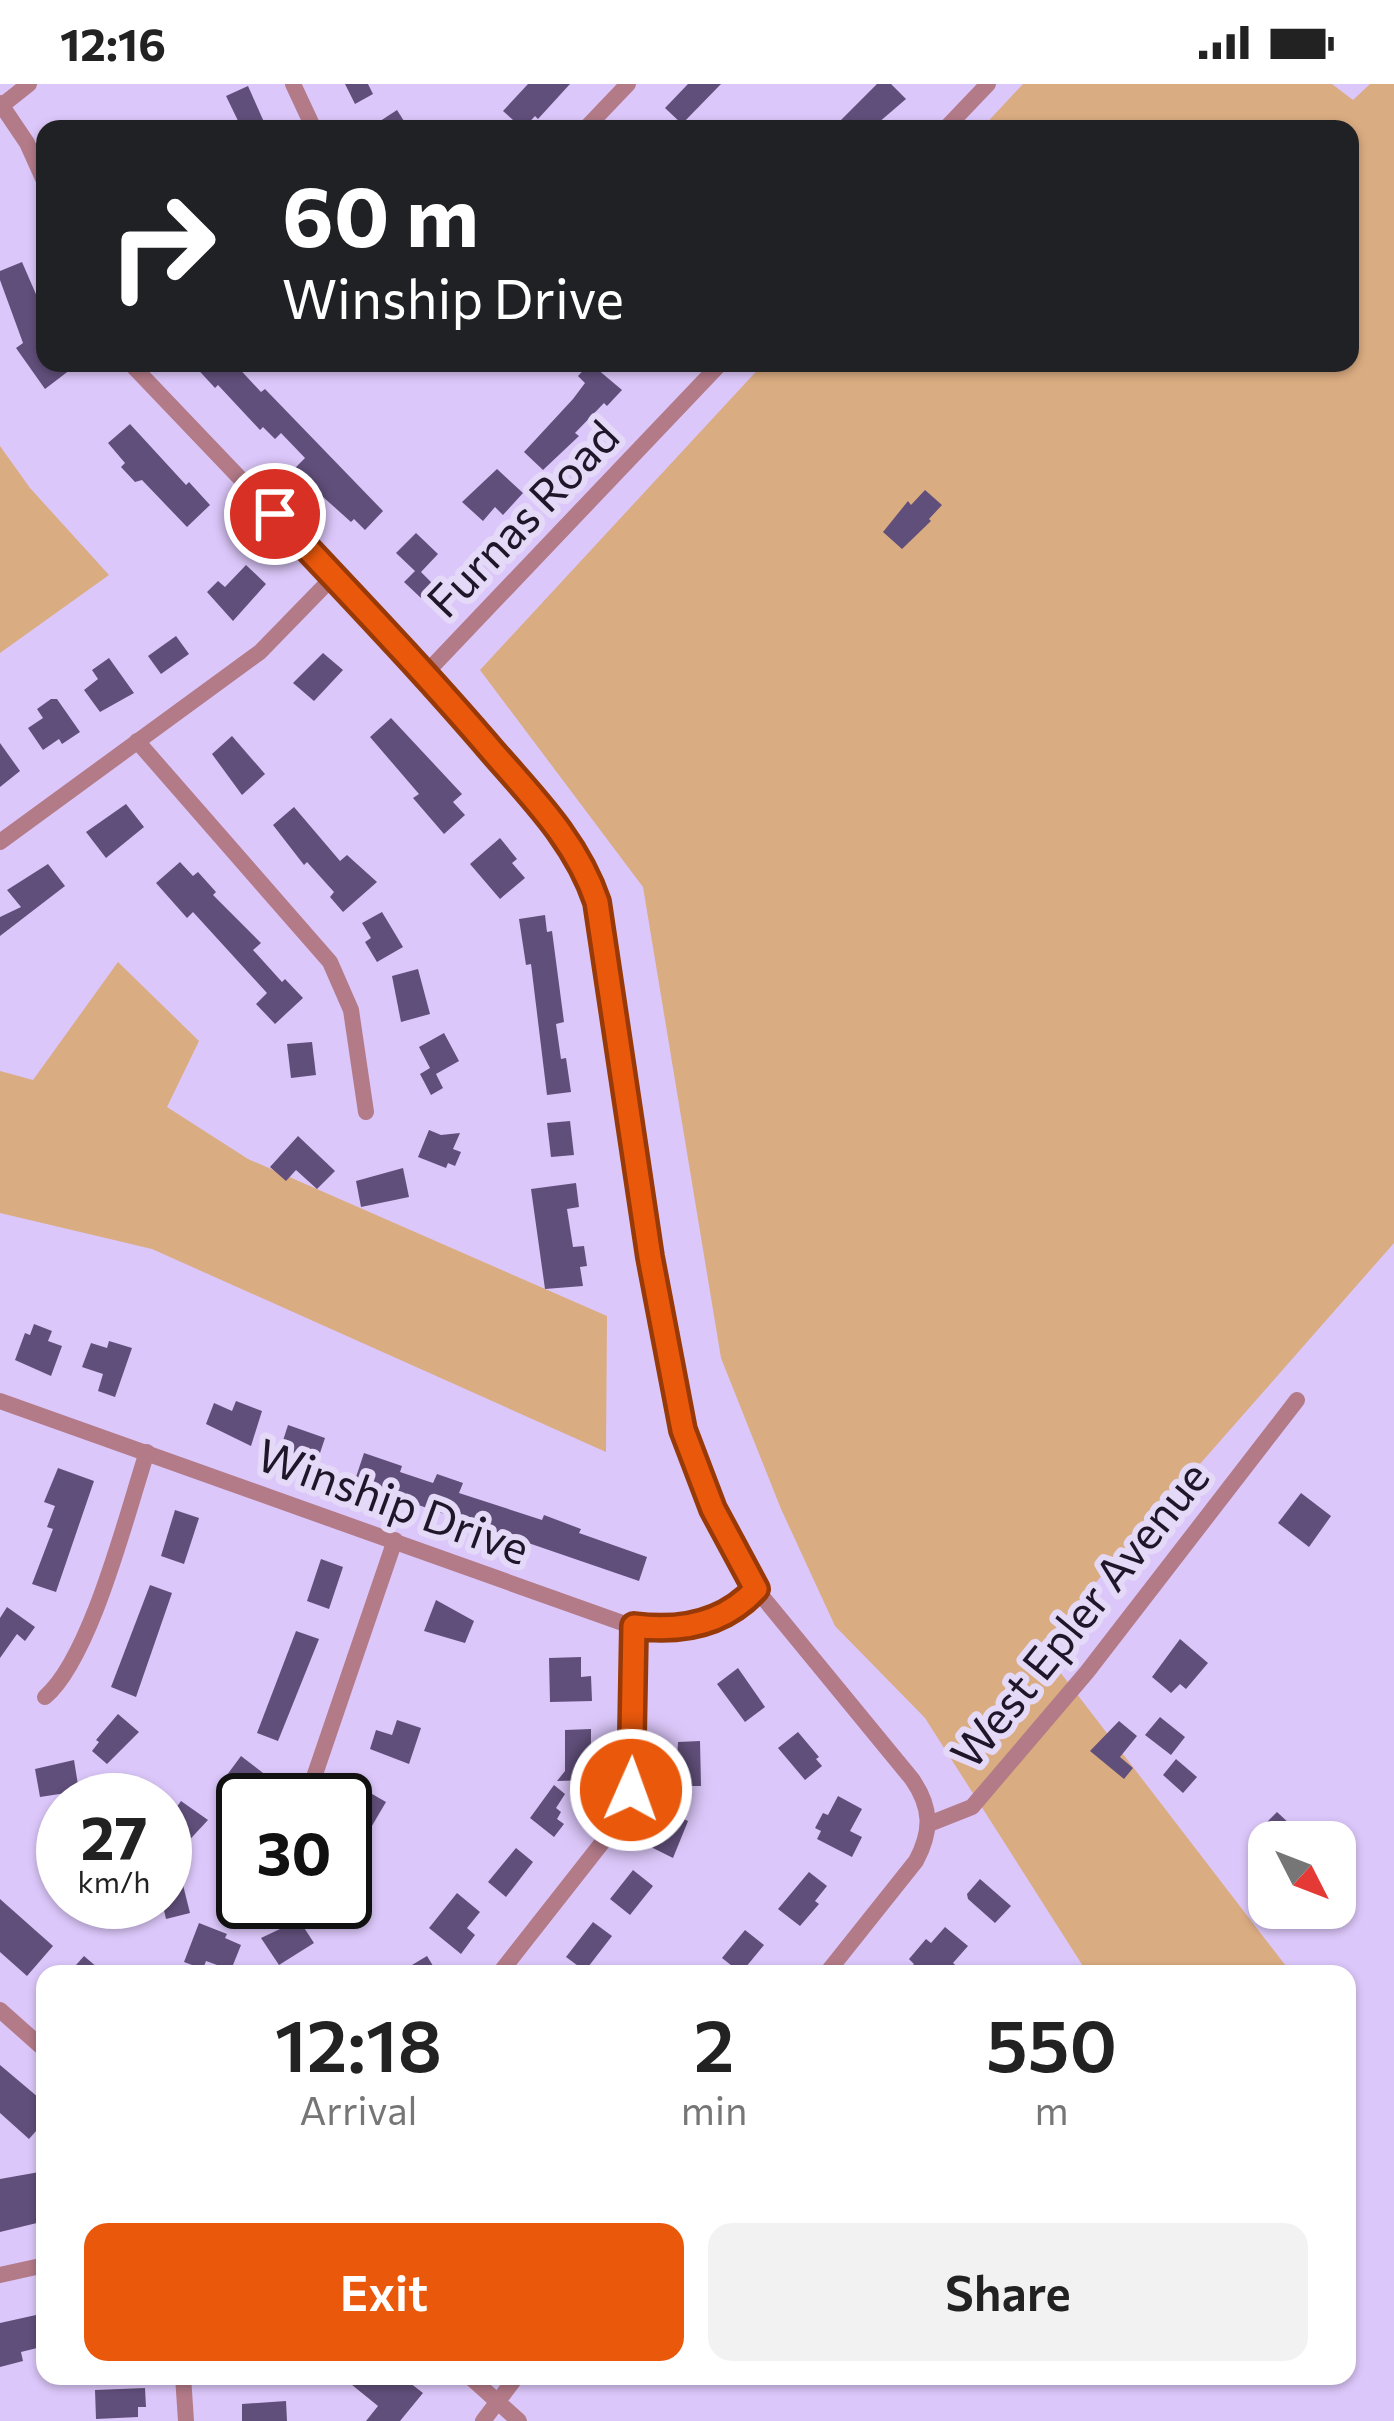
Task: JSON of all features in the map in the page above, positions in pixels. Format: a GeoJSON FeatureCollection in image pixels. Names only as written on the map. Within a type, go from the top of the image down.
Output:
{"type":"FeatureCollection","features":[{"type":"Feature","properties":{"kind":"street"},"geometry":{"type":"LineString","coordinates":[[29,84],[1,105],[36,163]]}},
{"type":"Feature","properties":{"kind":"street"},"geometry":{"type":"LineString","coordinates":[[293,84],[310,120]]}},
{"type":"Feature","properties":{"kind":"street"},"geometry":{"type":"LineString","coordinates":[[594,120],[628,84]]}},
{"type":"Feature","properties":{"kind":"street"},"geometry":{"type":"LineString","coordinates":[[954,120],[988,84]]}},
{"type":"Feature","properties":{"kind":"street","name":"Furnas Road"},"geometry":{"type":"LineString","coordinates":[[139,372],[426,673],[560,830],[580,860],[594,892],[650,1257],[683,1430],[713,1509],[756,1589],[912,1779],[923,1796],[929,1824]]}},
{"type":"Feature","properties":{"kind":"street","name":"Furnas Road"},"geometry":{"type":"LineString","coordinates":[[426,673],[712,372]]}},
{"type":"Feature","properties":{"kind":"street"},"geometry":{"type":"LineString","coordinates":[[0,842],[260,652],[334,576]]}},
{"type":"Feature","properties":{"kind":"street"},"geometry":{"type":"LineString","coordinates":[[137,741],[330,962],[351,1010],[366,1112]]}},
{"type":"Feature","properties":{"kind":"street","name":"West Epler Avenue"},"geometry":{"type":"LineString","coordinates":[[929,1824],[972,1807],[1088,1672],[1297,1400]]}},
{"type":"Feature","properties":{"kind":"street","name":"Winship Drive"},"geometry":{"type":"LineString","coordinates":[[0,1401],[634,1626],[678,1629],[704,1623],[736,1607],[756,1589]]}},
{"type":"Feature","properties":{"kind":"street"},"geometry":{"type":"LineString","coordinates":[[45,1697],[63,1675],[89,1622],[147,1452]]}},
{"type":"Feature","properties":{"kind":"street"},"geometry":{"type":"LineString","coordinates":[[315,1773],[395,1540]]}},
{"type":"Feature","properties":{"kind":"street"},"geometry":{"type":"LineString","coordinates":[[506,1965],[616,1825],[627,1802],[633,1771],[634,1626]]}},
{"type":"Feature","properties":{"kind":"street"},"geometry":{"type":"LineString","coordinates":[[833,1965],[916,1861],[927,1841],[929,1824]]}},
{"type":"Feature","properties":{"kind":"street"},"geometry":{"type":"LineString","coordinates":[[0,2010],[36,2042]]}},
{"type":"Feature","properties":{"kind":"street"},"geometry":{"type":"LineString","coordinates":[[0,2275],[36,2267]]}},
{"type":"Feature","properties":{"kind":"street"},"geometry":{"type":"LineString","coordinates":[[184,2385],[186,2421]]}},
{"type":"Feature","properties":{"kind":"street"},"geometry":{"type":"LineString","coordinates":[[479,2385],[519,2421]]}},
{"type":"Feature","properties":{"kind":"street"},"geometry":{"type":"LineString","coordinates":[[483,2421],[511,2385]]}},
{"type":"Feature","properties":{"kind":"shaded area"},"geometry":{"type":"Polygon","coordinates":[[[1023,84],[1332,84],[1353,100],[1370,84],[1394,84],[1394,1243],[1040,1646],[1248,1917],[1248,1929],[1257,1929],[1285,1965],[1082,1965],[925,1718],[835,1626],[781,1509],[721,1358],[643,887],[480,670],[756,372],[1359,372],[1359,120],[989,120],[1023,84]]]}},
{"type":"Feature","properties":{"kind":"shaded area"},"geometry":{"type":"Polygon","coordinates":[[[0,446],[30,488],[109,575],[0,653],[0,446]]]}},
{"type":"Feature","properties":{"kind":"shaded area"},"geometry":{"type":"Polygon","coordinates":[[[118,962],[199,1041],[167,1107],[248,1159],[607,1316],[606,1452],[152,1249],[0,1213],[0,1071],[33,1080],[118,962]]]}},
{"type":"Feature","properties":{"kind":"building"},"geometry":{"type":"Polygon","coordinates":[[[345,84],[368,84],[373,94],[355,104],[345,84]]]}},
{"type":"Feature","properties":{"kind":"building"},"geometry":{"type":"Polygon","coordinates":[[[528,84],[570,84],[538,119],[513,120],[503,111],[528,84]]]}},
{"type":"Feature","properties":{"kind":"building"},"geometry":{"type":"Polygon","coordinates":[[[688,84],[721,84],[686,120],[678,120],[665,108],[688,84]]]}},
{"type":"Feature","properties":{"kind":"building"},"geometry":{"type":"Polygon","coordinates":[[[877,84],[891,84],[906,99],[882,120],[841,120],[877,84]]]}},
{"type":"Feature","properties":{"kind":"building"},"geometry":{"type":"Polygon","coordinates":[[[248,86],[263,120],[238,120],[226,96],[248,86]]]}},
{"type":"Feature","properties":{"kind":"building"},"geometry":{"type":"Polygon","coordinates":[[[397,110],[403,120],[382,120],[397,110]]]}},
{"type":"Feature","properties":{"kind":"building"},"geometry":{"type":"Polygon","coordinates":[[[22,262],[36,294],[36,372],[67,372],[45,389],[16,348],[23,343],[0,271],[22,262]]]}},
{"type":"Feature","properties":{"kind":"building"},"geometry":{"type":"Polygon","coordinates":[[[200,372],[242,372],[261,392],[265,389],[383,511],[365,530],[354,519],[351,522],[293,470],[305,458],[281,433],[275,439],[263,427],[260,430],[218,385],[215,388],[200,372]]]}},
{"type":"Feature","properties":{"kind":"building"},"geometry":{"type":"Polygon","coordinates":[[[601,372],[622,390],[607,406],[604,403],[575,433],[579,436],[543,470],[524,452],[585,383],[578,376],[601,372]]]}},
{"type":"Feature","properties":{"kind":"building"},"geometry":{"type":"Polygon","coordinates":[[[130,424],[210,505],[187,527],[142,480],[135,482],[121,467],[125,463],[108,443],[130,424]]]}},
{"type":"Feature","properties":{"kind":"building"},"geometry":{"type":"Polygon","coordinates":[[[497,469],[523,493],[503,515],[495,507],[483,521],[462,502],[497,469]]]}},
{"type":"Feature","properties":{"kind":"building"},"geometry":{"type":"Polygon","coordinates":[[[925,490],[942,505],[902,549],[883,532],[908,501],[911,505],[925,490]]]}},
{"type":"Feature","properties":{"kind":"building"},"geometry":{"type":"Polygon","coordinates":[[[416,533],[438,554],[421,572],[434,585],[421,598],[404,582],[415,571],[396,553],[416,533]]]}},
{"type":"Feature","properties":{"kind":"building"},"geometry":{"type":"Polygon","coordinates":[[[246,565],[266,584],[233,621],[207,592],[218,581],[225,587],[246,565]]]}},
{"type":"Feature","properties":{"kind":"building"},"geometry":{"type":"Polygon","coordinates":[[[176,636],[189,654],[161,674],[148,656],[176,636]]]}},
{"type":"Feature","properties":{"kind":"building"},"geometry":{"type":"Polygon","coordinates":[[[323,653],[343,670],[314,701],[293,683],[323,653]]]}},
{"type":"Feature","properties":{"kind":"building"},"geometry":{"type":"Polygon","coordinates":[[[109,658],[134,693],[100,712],[84,690],[98,679],[92,670],[109,658]]]}},
{"type":"Feature","properties":{"kind":"building"},"geometry":{"type":"Polygon","coordinates":[[[57,699],[80,732],[43,750],[28,728],[43,718],[37,709],[57,699]]]}},
{"type":"Feature","properties":{"kind":"building"},"geometry":{"type":"Polygon","coordinates":[[[391,718],[462,794],[453,802],[465,815],[444,834],[413,798],[419,794],[370,737],[391,718]]]}},
{"type":"Feature","properties":{"kind":"building"},"geometry":{"type":"Polygon","coordinates":[[[232,736],[265,774],[242,795],[212,754],[232,736]]]}},
{"type":"Feature","properties":{"kind":"building"},"geometry":{"type":"Polygon","coordinates":[[[0,743],[20,771],[0,787],[0,743]]]}},
{"type":"Feature","properties":{"kind":"building"},"geometry":{"type":"Polygon","coordinates":[[[126,804],[144,827],[106,858],[86,832],[126,804]]]}},
{"type":"Feature","properties":{"kind":"building"},"geometry":{"type":"Polygon","coordinates":[[[294,807],[340,861],[347,855],[377,882],[343,912],[330,897],[334,892],[307,862],[304,865],[273,825],[294,807]]]}},
{"type":"Feature","properties":{"kind":"building"},"geometry":{"type":"Polygon","coordinates":[[[500,838],[525,878],[500,899],[470,864],[500,838]]]}},
{"type":"Feature","properties":{"kind":"building"},"geometry":{"type":"Polygon","coordinates":[[[180,862],[193,876],[198,872],[216,892],[213,895],[261,943],[253,950],[303,998],[275,1024],[256,1004],[267,993],[193,912],[187,918],[156,883],[180,862]]]}},
{"type":"Feature","properties":{"kind":"building"},"geometry":{"type":"Polygon","coordinates":[[[48,864],[65,886],[0,936],[0,917],[21,907],[7,890],[48,864]]]}},
{"type":"Feature","properties":{"kind":"building"},"geometry":{"type":"Polygon","coordinates":[[[382,912],[403,947],[377,962],[365,942],[371,938],[362,923],[382,912]]]}},
{"type":"Feature","properties":{"kind":"building"},"geometry":{"type":"Polygon","coordinates":[[[545,915],[547,932],[552,931],[564,1022],[556,1024],[561,1059],[566,1058],[571,1092],[547,1095],[531,964],[526,965],[519,919],[545,915]]]}},
{"type":"Feature","properties":{"kind":"building"},"geometry":{"type":"Polygon","coordinates":[[[418,969],[430,1014],[401,1022],[392,976],[418,969]]]}},
{"type":"Feature","properties":{"kind":"building"},"geometry":{"type":"Polygon","coordinates":[[[444,1033],[459,1061],[436,1074],[443,1088],[431,1095],[420,1074],[430,1068],[419,1047],[444,1033]]]}},
{"type":"Feature","properties":{"kind":"building"},"geometry":{"type":"Polygon","coordinates":[[[312,1042],[316,1075],[291,1078],[287,1044],[312,1042]]]}},
{"type":"Feature","properties":{"kind":"building"},"geometry":{"type":"Polygon","coordinates":[[[570,1121],[574,1155],[551,1157],[547,1123],[570,1121]]]}},
{"type":"Feature","properties":{"kind":"building"},"geometry":{"type":"Polygon","coordinates":[[[429,1130],[441,1135],[460,1133],[453,1149],[461,1152],[455,1166],[448,1163],[446,1168],[418,1157],[429,1130]]]}},
{"type":"Feature","properties":{"kind":"building"},"geometry":{"type":"Polygon","coordinates":[[[298,1136],[335,1171],[317,1189],[296,1170],[286,1181],[270,1167],[298,1136]]]}},
{"type":"Feature","properties":{"kind":"building"},"geometry":{"type":"Polygon","coordinates":[[[403,1168],[409,1197],[361,1207],[356,1181],[403,1168]]]}},
{"type":"Feature","properties":{"kind":"building"},"geometry":{"type":"Polygon","coordinates":[[[576,1183],[579,1207],[567,1209],[573,1247],[584,1246],[583,1286],[545,1289],[531,1189],[576,1183]]]}},
{"type":"Feature","properties":{"kind":"building"},"geometry":{"type":"Polygon","coordinates":[[[34,1324],[52,1331],[48,1341],[62,1346],[51,1376],[15,1360],[25,1333],[30,1335],[34,1324]]]}},
{"type":"Feature","properties":{"kind":"building"},"geometry":{"type":"Polygon","coordinates":[[[109,1341],[132,1348],[115,1397],[98,1391],[103,1374],[82,1367],[91,1343],[107,1348],[109,1341]]]}},
{"type":"Feature","properties":{"kind":"building"},"geometry":{"type":"Polygon","coordinates":[[[236,1401],[262,1411],[251,1446],[206,1424],[214,1403],[232,1411],[236,1401]]]}},
{"type":"Feature","properties":{"kind":"building"},"geometry":{"type":"Polygon","coordinates":[[[288,1425],[325,1438],[315,1468],[279,1453],[288,1425]]]}},
{"type":"Feature","properties":{"kind":"building"},"geometry":{"type":"Polygon","coordinates":[[[364,1453],[433,1483],[437,1474],[463,1483],[459,1493],[542,1520],[544,1515],[647,1557],[639,1581],[369,1488],[355,1480],[364,1453]]]}},
{"type":"Feature","properties":{"kind":"building"},"geometry":{"type":"Polygon","coordinates":[[[58,1468],[94,1481],[56,1592],[32,1584],[53,1529],[47,1527],[55,1506],[44,1502],[58,1468]]]}},
{"type":"Feature","properties":{"kind":"building"},"geometry":{"type":"Polygon","coordinates":[[[1301,1493],[1331,1516],[1309,1547],[1278,1523],[1301,1493]]]}},
{"type":"Feature","properties":{"kind":"building"},"geometry":{"type":"Polygon","coordinates":[[[175,1510],[199,1518],[184,1564],[161,1556],[175,1510]]]}},
{"type":"Feature","properties":{"kind":"building"},"geometry":{"type":"Polygon","coordinates":[[[321,1559],[343,1567],[329,1609],[307,1601],[321,1559]]]}},
{"type":"Feature","properties":{"kind":"building"},"geometry":{"type":"Polygon","coordinates":[[[150,1585],[172,1593],[136,1697],[111,1687],[150,1585]]]}},
{"type":"Feature","properties":{"kind":"building"},"geometry":{"type":"Polygon","coordinates":[[[436,1600],[474,1621],[465,1643],[424,1631],[436,1600]]]}},
{"type":"Feature","properties":{"kind":"building"},"geometry":{"type":"Polygon","coordinates":[[[7,1607],[35,1627],[25,1641],[17,1634],[0,1658],[0,1618],[7,1607]]]}},
{"type":"Feature","properties":{"kind":"building"},"geometry":{"type":"Polygon","coordinates":[[[296,1631],[319,1639],[278,1741],[257,1733],[296,1631]]]}},
{"type":"Feature","properties":{"kind":"building"},"geometry":{"type":"Polygon","coordinates":[[[1180,1639],[1208,1663],[1186,1689],[1180,1684],[1171,1693],[1152,1677],[1180,1639]]]}},
{"type":"Feature","properties":{"kind":"building"},"geometry":{"type":"Polygon","coordinates":[[[581,1657],[581,1677],[591,1676],[592,1701],[550,1702],[549,1658],[581,1657]]]}},
{"type":"Feature","properties":{"kind":"building"},"geometry":{"type":"Polygon","coordinates":[[[738,1668],[765,1707],[745,1722],[717,1684],[738,1668]]]}},
{"type":"Feature","properties":{"kind":"building"},"geometry":{"type":"Polygon","coordinates":[[[118,1714],[139,1732],[107,1764],[92,1751],[118,1714]]]}},
{"type":"Feature","properties":{"kind":"building"},"geometry":{"type":"Polygon","coordinates":[[[1160,1717],[1185,1737],[1171,1755],[1145,1735],[1160,1717]]]}},
{"type":"Feature","properties":{"kind":"building"},"geometry":{"type":"Polygon","coordinates":[[[397,1720],[421,1728],[409,1764],[370,1749],[376,1730],[392,1735],[397,1720]]]}},
{"type":"Feature","properties":{"kind":"building"},"geometry":{"type":"Polygon","coordinates":[[[1119,1721],[1137,1736],[1120,1757],[1133,1768],[1124,1779],[1090,1751],[1119,1721]]]}},
{"type":"Feature","properties":{"kind":"building"},"geometry":{"type":"Polygon","coordinates":[[[591,1729],[591,1780],[557,1781],[565,1771],[565,1730],[591,1729]]]}},
{"type":"Feature","properties":{"kind":"building"},"geometry":{"type":"Polygon","coordinates":[[[798,1732],[822,1766],[805,1780],[778,1748],[798,1732]]]}},
{"type":"Feature","properties":{"kind":"building"},"geometry":{"type":"Polygon","coordinates":[[[700,1741],[701,1786],[679,1786],[678,1742],[700,1741]]]}},
{"type":"Feature","properties":{"kind":"building"},"geometry":{"type":"Polygon","coordinates":[[[241,1756],[263,1773],[228,1773],[241,1756]]]}},
{"type":"Feature","properties":{"kind":"building"},"geometry":{"type":"Polygon","coordinates":[[[1176,1759],[1197,1777],[1183,1793],[1163,1775],[1176,1759]]]}},
{"type":"Feature","properties":{"kind":"building"},"geometry":{"type":"Polygon","coordinates":[[[74,1760],[76,1773],[36,1775],[35,1769],[74,1760]]]}},
{"type":"Feature","properties":{"kind":"building"},"geometry":{"type":"Polygon","coordinates":[[[554,1785],[565,1794],[556,1808],[561,1812],[557,1819],[564,1824],[554,1837],[530,1818],[554,1785]]]}},
{"type":"Feature","properties":{"kind":"building"},"geometry":{"type":"Polygon","coordinates":[[[372,1794],[386,1802],[372,1826],[372,1794]]]}},
{"type":"Feature","properties":{"kind":"building"},"geometry":{"type":"Polygon","coordinates":[[[838,1796],[862,1809],[850,1831],[862,1837],[852,1857],[817,1839],[821,1831],[815,1828],[838,1796]]]}},
{"type":"Feature","properties":{"kind":"building"},"geometry":{"type":"Polygon","coordinates":[[[192,1809],[208,1820],[192,1837],[192,1809]]]}},
{"type":"Feature","properties":{"kind":"building"},"geometry":{"type":"Polygon","coordinates":[[[668,1812],[688,1821],[673,1858],[651,1847],[668,1812]]]}},
{"type":"Feature","properties":{"kind":"building"},"geometry":{"type":"Polygon","coordinates":[[[516,1848],[533,1862],[506,1897],[488,1882],[516,1848]]]}},
{"type":"Feature","properties":{"kind":"building"},"geometry":{"type":"Polygon","coordinates":[[[633,1870],[653,1886],[630,1915],[610,1899],[633,1870]]]}},
{"type":"Feature","properties":{"kind":"building"},"geometry":{"type":"Polygon","coordinates":[[[809,1872],[827,1886],[800,1926],[778,1909],[809,1872]]]}},
{"type":"Feature","properties":{"kind":"building"},"geometry":{"type":"Polygon","coordinates":[[[980,1879],[1011,1906],[995,1923],[968,1899],[980,1879]]]}},
{"type":"Feature","properties":{"kind":"building"},"geometry":{"type":"Polygon","coordinates":[[[457,1893],[480,1912],[467,1928],[475,1935],[461,1954],[429,1928],[457,1893]]]}},
{"type":"Feature","properties":{"kind":"building"},"geometry":{"type":"Polygon","coordinates":[[[0,1899],[53,1946],[27,1976],[0,1952],[0,1899]]]}},
{"type":"Feature","properties":{"kind":"building"},"geometry":{"type":"Polygon","coordinates":[[[593,1922],[612,1936],[590,1965],[577,1965],[566,1957],[593,1922]]]}},
{"type":"Feature","properties":{"kind":"building"},"geometry":{"type":"Polygon","coordinates":[[[199,1923],[241,1945],[233,1965],[184,1962],[199,1923]]]}},
{"type":"Feature","properties":{"kind":"building"},"geometry":{"type":"Polygon","coordinates":[[[945,1927],[968,1946],[955,1965],[913,1965],[909,1959],[926,1939],[931,1943],[945,1927]]]}},
{"type":"Feature","properties":{"kind":"building"},"geometry":{"type":"Polygon","coordinates":[[[280,1929],[305,1929],[314,1943],[279,1965],[261,1938],[280,1929]]]}},
{"type":"Feature","properties":{"kind":"building"},"geometry":{"type":"Polygon","coordinates":[[[745,1930],[764,1945],[748,1965],[731,1965],[722,1958],[745,1930]]]}},
{"type":"Feature","properties":{"kind":"building"},"geometry":{"type":"Polygon","coordinates":[[[427,1956],[432,1965],[412,1965],[427,1956]]]}},
{"type":"Feature","properties":{"kind":"building"},"geometry":{"type":"Polygon","coordinates":[[[0,2065],[36,2095],[36,2131],[29,2139],[0,2113],[0,2065]]]}},
{"type":"Feature","properties":{"kind":"building"},"geometry":{"type":"Polygon","coordinates":[[[36,2173],[36,2223],[0,2232],[0,2179],[36,2173]]]}},
{"type":"Feature","properties":{"kind":"building"},"geometry":{"type":"Polygon","coordinates":[[[36,2315],[36,2348],[21,2352],[23,2361],[0,2367],[0,2323],[36,2315]]]}},
{"type":"Feature","properties":{"kind":"building"},"geometry":{"type":"Polygon","coordinates":[[[352,2385],[413,2385],[423,2393],[400,2421],[366,2421],[378,2406],[352,2385]]]}},
{"type":"Feature","properties":{"kind":"building"},"geometry":{"type":"Polygon","coordinates":[[[145,2388],[146,2407],[138,2407],[138,2417],[96,2419],[95,2390],[145,2388]]]}},
{"type":"Feature","properties":{"kind":"building"},"geometry":{"type":"Polygon","coordinates":[[[286,2401],[287,2421],[242,2421],[242,2404],[286,2401]]]}},
{"type":"Feature","properties":{"kind":"route"},"geometry":{"type":"LineString","coordinates":[[275,514],[426,673],[560,830],[580,860],[597,902],[650,1257],[683,1430],[713,1509],[756,1589],[736,1607],[704,1623],[678,1629],[634,1626],[631,1790]]}}]}
